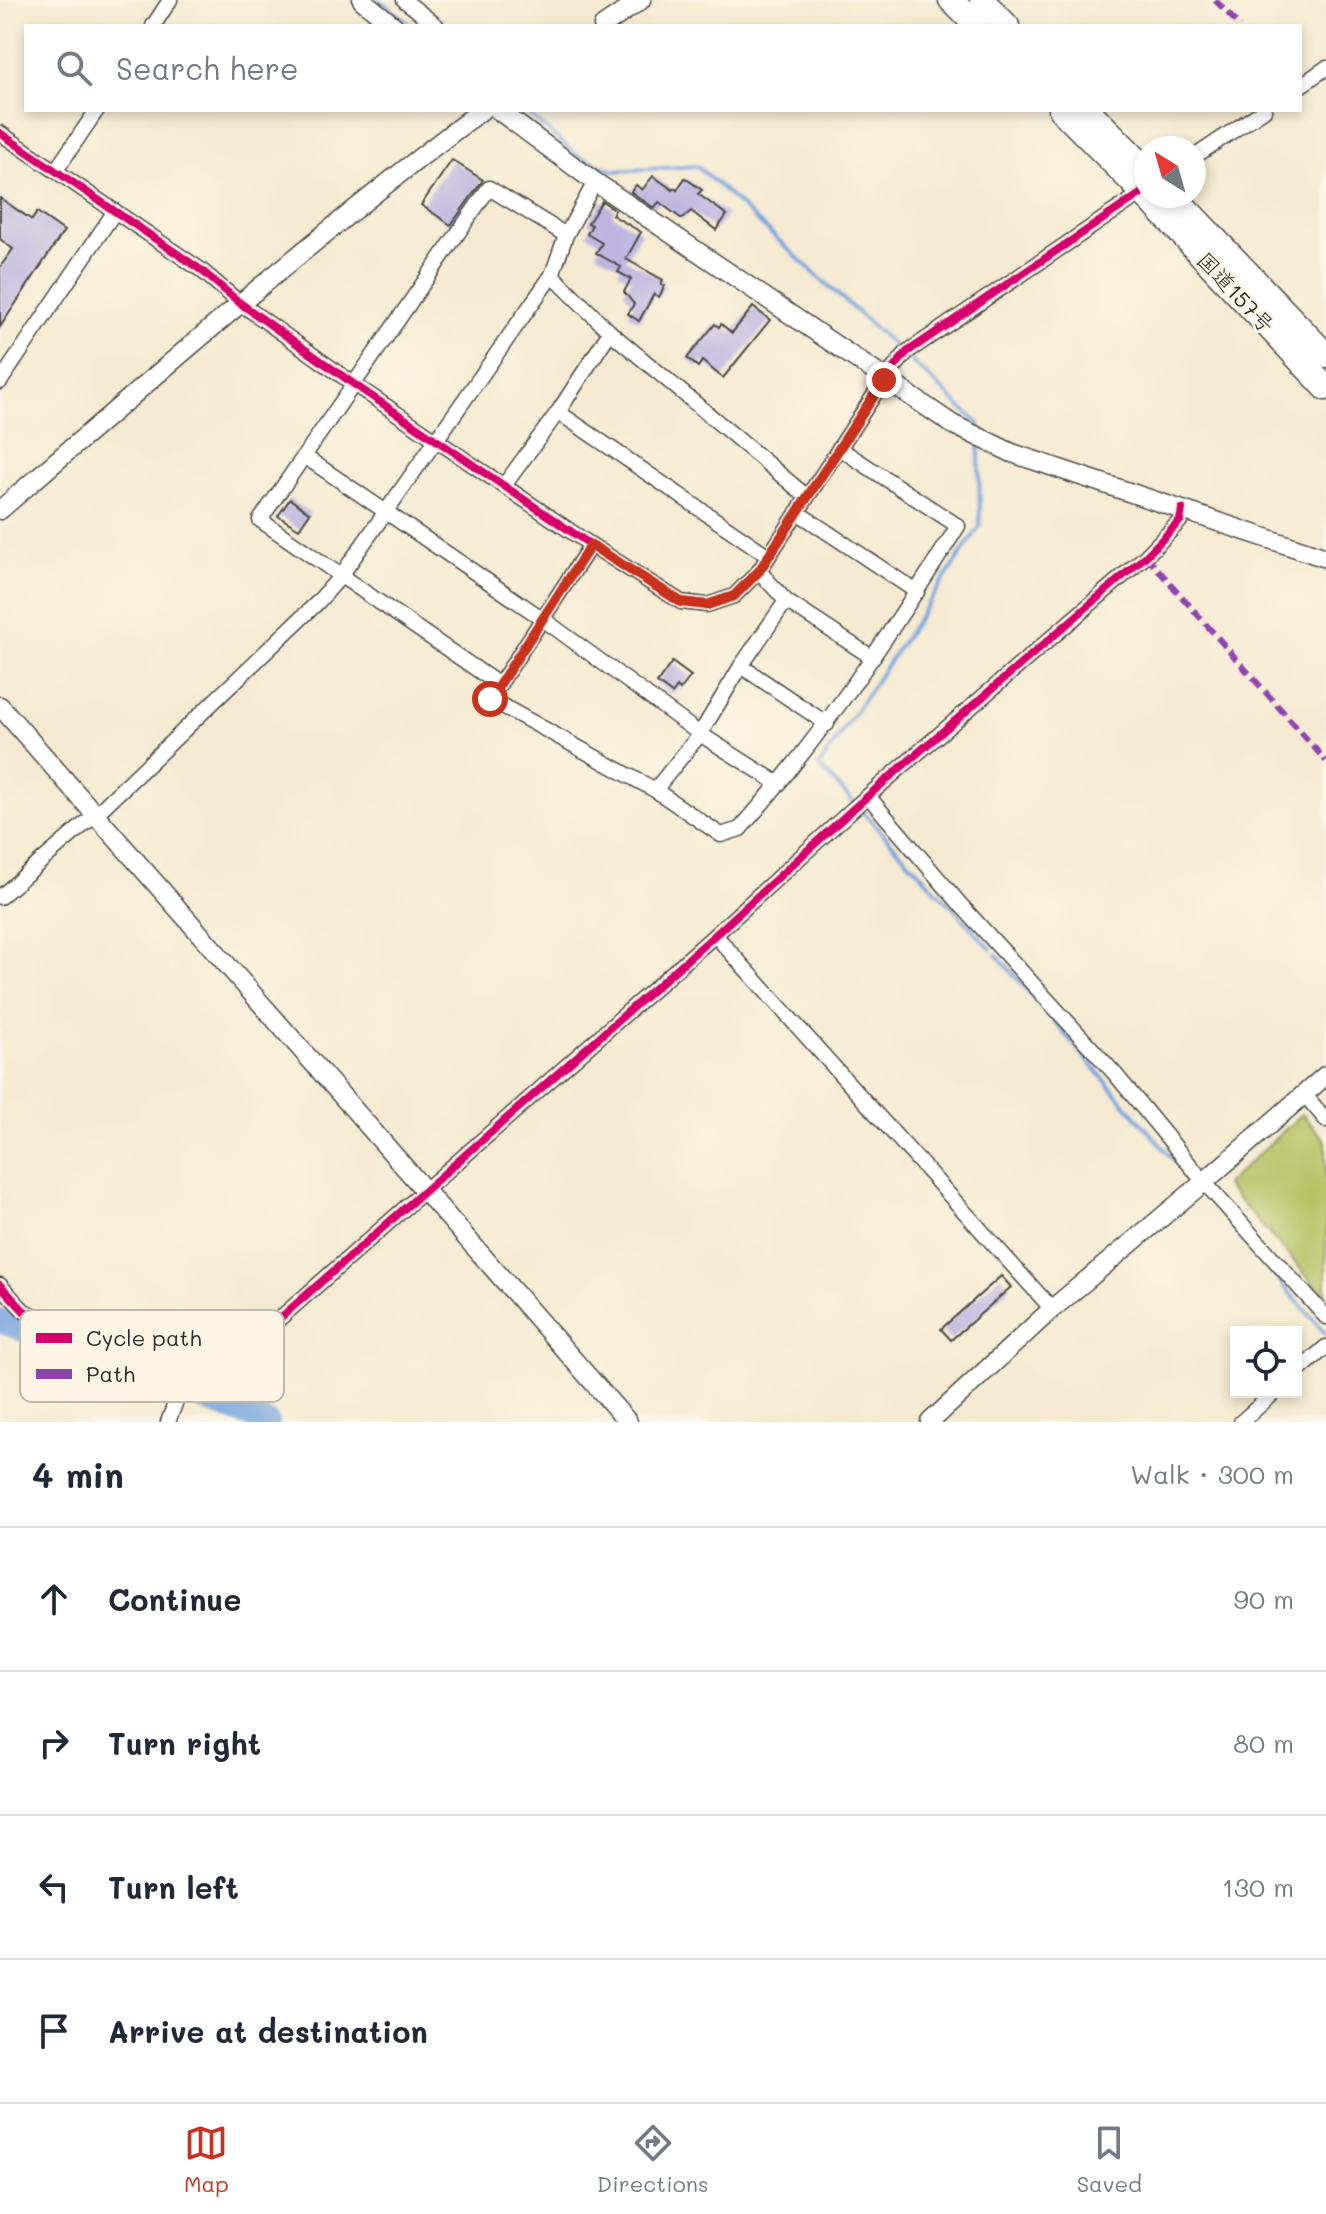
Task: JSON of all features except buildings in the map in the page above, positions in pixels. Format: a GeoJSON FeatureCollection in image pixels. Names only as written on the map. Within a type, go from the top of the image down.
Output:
{"type":"FeatureCollection","features":[{"type":"Feature","properties":{"kind":"highway"},"geometry":{"type":"LineString","coordinates":[[951,0],[975,24]]}},
{"type":"Feature","properties":{"kind":"highway"},"geometry":{"type":"LineString","coordinates":[[982,0],[1005,24]]}},
{"type":"Feature","properties":{"kind":"highway","name":"国道157号"},"geometry":{"type":"LineString","coordinates":[[1063,112],[1134,178]]}},
{"type":"Feature","properties":{"kind":"highway","name":"国道157号"},"geometry":{"type":"LineString","coordinates":[[1089,112],[1134,173]]}},
{"type":"Feature","properties":{"kind":"highway","name":"国道157号"},"geometry":{"type":"LineString","coordinates":[[1163,208],[1326,388]]}},
{"type":"Feature","properties":{"kind":"highway","name":"国道157号"},"geometry":{"type":"LineString","coordinates":[[1185,208],[1326,355]]}},
{"type":"Feature","properties":{"kind":"street"},"geometry":{"type":"LineString","coordinates":[[154,24],[170,0]]}},
{"type":"Feature","properties":{"kind":"street"},"geometry":{"type":"LineString","coordinates":[[362,0],[392,24]]}},
{"type":"Feature","properties":{"kind":"street"},"geometry":{"type":"LineString","coordinates":[[404,0],[434,24]]}},
{"type":"Feature","properties":{"kind":"street"},"geometry":{"type":"LineString","coordinates":[[606,24],[641,0]]}},
{"type":"Feature","properties":{"kind":"street"},"geometry":{"type":"LineString","coordinates":[[1302,85],[1326,68]]}},
{"type":"Feature","properties":{"kind":"street"},"geometry":{"type":"LineString","coordinates":[[56,170],[96,112]]}},
{"type":"Feature","properties":{"kind":"street"},"geometry":{"type":"LineString","coordinates":[[0,510],[240,303],[357,206],[479,112]]}},
{"type":"Feature","properties":{"kind":"street"},"geometry":{"type":"LineString","coordinates":[[501,112],[595,182],[952,424],[1012,453],[1326,558]]}},
{"type":"Feature","properties":{"kind":"street"},"geometry":{"type":"LineString","coordinates":[[1206,149],[1261,112]]}},
{"type":"Feature","properties":{"kind":"street"},"geometry":{"type":"LineString","coordinates":[[0,133],[201,270],[240,303],[355,385],[591,545],[681,602],[707,605],[734,596],[759,571],[806,496],[904,355],[1134,196]]}},
{"type":"Feature","properties":{"kind":"street"},"geometry":{"type":"LineString","coordinates":[[0,897],[96,814],[317,603],[340,577],[552,275],[566,235],[595,182]]}},
{"type":"Feature","properties":{"kind":"street"},"geometry":{"type":"LineString","coordinates":[[498,684],[260,520],[489,188],[566,235]]}},
{"type":"Feature","properties":{"kind":"street"},"geometry":{"type":"LineString","coordinates":[[0,382],[115,211]]}},
{"type":"Feature","properties":{"kind":"street"},"geometry":{"type":"LineString","coordinates":[[552,275],[610,332],[806,496]]}},
{"type":"Feature","properties":{"kind":"street"},"geometry":{"type":"LineString","coordinates":[[505,484],[558,412],[610,332]]}},
{"type":"Feature","properties":{"kind":"street"},"geometry":{"type":"LineString","coordinates":[[558,412],[767,555]]}},
{"type":"Feature","properties":{"kind":"street"},"geometry":{"type":"LineString","coordinates":[[591,545],[490,699],[655,790],[721,835],[740,829],[827,724],[958,526],[839,448]]}},
{"type":"Feature","properties":{"kind":"street"},"geometry":{"type":"LineString","coordinates":[[304,456],[543,619],[700,734],[779,784]]}},
{"type":"Feature","properties":{"kind":"street"},"geometry":{"type":"LineString","coordinates":[[284,1314],[715,935],[860,802],[1146,556],[1180,521],[1182,509]]}},
{"type":"Feature","properties":{"kind":"street"},"geometry":{"type":"LineString","coordinates":[[797,512],[917,592]]}},
{"type":"Feature","properties":{"kind":"street"},"geometry":{"type":"LineString","coordinates":[[759,571],[786,601],[873,658]]}},
{"type":"Feature","properties":{"kind":"street"},"geometry":{"type":"LineString","coordinates":[[655,790],[700,734],[741,666],[786,601]]}},
{"type":"Feature","properties":{"kind":"street"},"geometry":{"type":"LineString","coordinates":[[741,666],[827,724]]}},
{"type":"Feature","properties":{"kind":"street"},"geometry":{"type":"LineString","coordinates":[[0,706],[628,1422]]}},
{"type":"Feature","properties":{"kind":"street"},"geometry":{"type":"LineString","coordinates":[[860,802],[960,904],[1116,1075],[1199,1186],[1326,1317]]}},
{"type":"Feature","properties":{"kind":"street"},"geometry":{"type":"LineString","coordinates":[[715,935],[1052,1309]]}},
{"type":"Feature","properties":{"kind":"street"},"geometry":{"type":"LineString","coordinates":[[930,1422],[1052,1309],[1326,1075]]}},
{"type":"Feature","properties":{"kind":"street"},"geometry":{"type":"LineString","coordinates":[[1304,1094],[1326,1120]]}},
{"type":"Feature","properties":{"kind":"street"},"geometry":{"type":"LineString","coordinates":[[0,1285],[23,1310]]}},
{"type":"Feature","properties":{"kind":"street"},"geometry":{"type":"LineString","coordinates":[[1302,1368],[1326,1347]]}},
{"type":"Feature","properties":{"kind":"street"},"geometry":{"type":"LineString","coordinates":[[1241,1422],[1268,1398]]}},
{"type":"Feature","properties":{"kind":"street"},"geometry":{"type":"LineString","coordinates":[[168,1422],[176,1402]]}},
{"type":"Feature","properties":{"kind":"green space"},"geometry":{"type":"Polygon","coordinates":[[[1302,1114],[1326,1141],[1326,1297],[1225,1185],[1302,1114]]]}},
{"type":"Feature","properties":{"kind":"waterway"},"geometry":{"type":"LineString","coordinates":[[380,0],[410,24]]}},
{"type":"Feature","properties":{"kind":"waterway"},"geometry":{"type":"LineString","coordinates":[[527,113],[578,156],[614,171],[697,166],[902,353]]}},
{"type":"Feature","properties":{"kind":"waterway"},"geometry":{"type":"LineString","coordinates":[[908,358],[979,424],[979,430]]}},
{"type":"Feature","properties":{"kind":"waterway"},"geometry":{"type":"LineString","coordinates":[[854,803],[819,766],[980,526],[979,445]]}},
{"type":"Feature","properties":{"kind":"waterway"},"geometry":{"type":"LineString","coordinates":[[860,809],[991,949]]}},
{"type":"Feature","properties":{"kind":"waterway"},"geometry":{"type":"LineString","coordinates":[[997,955],[1195,1185]]}},
{"type":"Feature","properties":{"kind":"waterway"},"geometry":{"type":"LineString","coordinates":[[1201,1192],[1326,1334]]}},
{"type":"Feature","properties":{"kind":"waterway"},"geometry":{"type":"LineString","coordinates":[[0,1321],[20,1329]]}},
{"type":"Feature","properties":{"kind":"waterway"},"geometry":{"type":"LineString","coordinates":[[211,1402],[267,1422]]}},
{"type":"Feature","properties":{"kind":"marked path"},"geometry":{"type":"LineString","coordinates":[[1215,0],[1238,24]]}},
{"type":"Feature","properties":{"kind":"marked path"},"geometry":{"type":"LineString","coordinates":[[1146,556],[1326,761]]}},
{"type":"Feature","properties":{"kind":"cycle path"},"geometry":{"type":"LineString","coordinates":[[0,133],[201,270],[240,303],[355,385],[591,545],[681,602],[707,605],[734,596],[759,571],[884,380],[907,352],[1134,198]]}},
{"type":"Feature","properties":{"kind":"cycle path"},"geometry":{"type":"LineString","coordinates":[[284,1315],[715,935],[854,808],[1146,556],[1180,521],[1182,509]]}},
{"type":"Feature","properties":{"kind":"cycle path"},"geometry":{"type":"LineString","coordinates":[[0,1285],[23,1310]]}},
{"type":"Feature","properties":{"kind":"route"},"geometry":{"type":"LineString","coordinates":[[490,699],[591,545],[681,602],[707,605],[734,596],[759,571],[884,380]]}}]}
